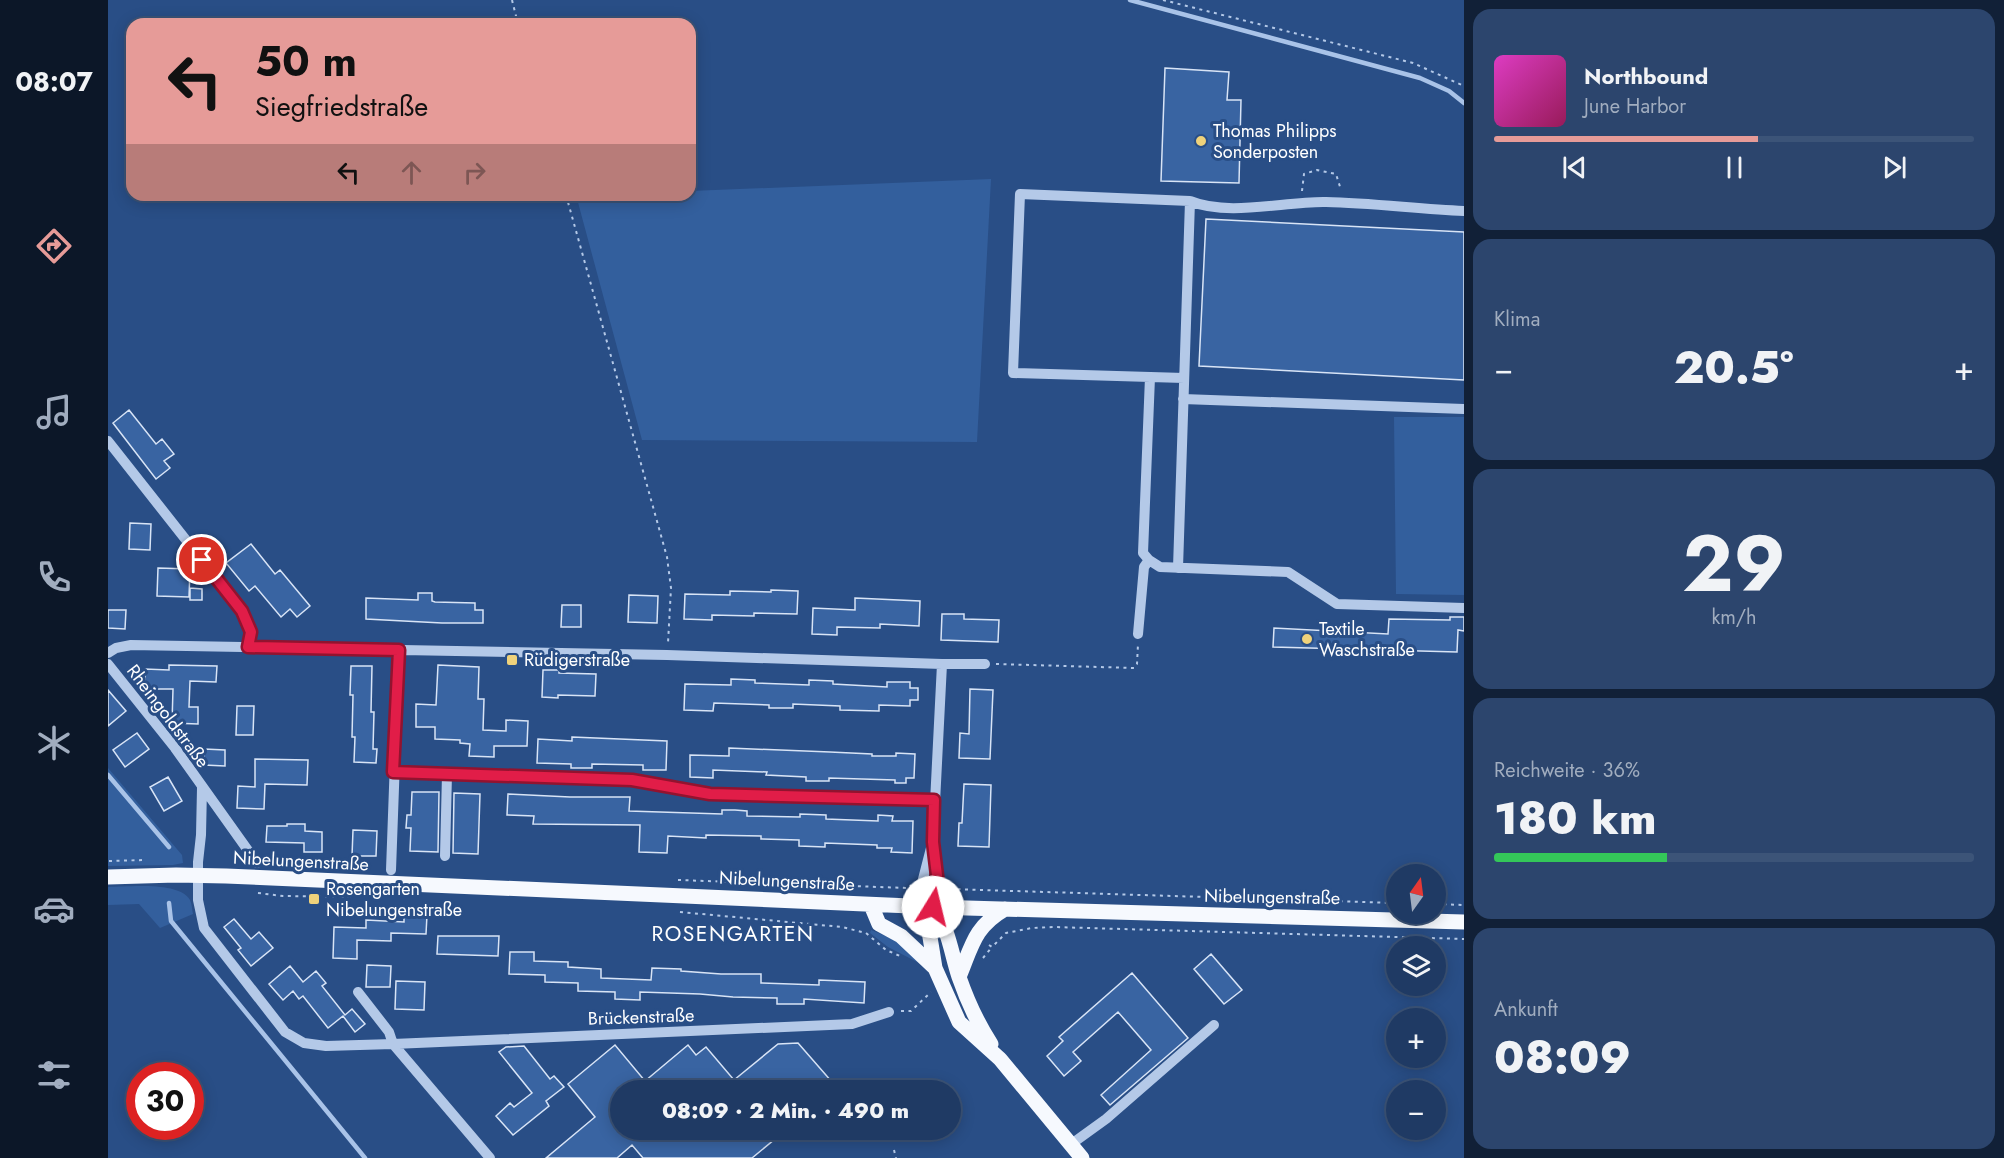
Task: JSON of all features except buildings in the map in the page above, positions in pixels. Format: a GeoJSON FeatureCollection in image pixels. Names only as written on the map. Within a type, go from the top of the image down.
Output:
{"type":"FeatureCollection","features":[{"type":"Feature","properties":{"kind":"main road","name":"Nibelungenstraße"},"geometry":{"type":"LineString","coordinates":[[108,877],[198,875],[871,905],[1464,922]]}},
{"type":"Feature","properties":{"kind":"main road"},"geometry":{"type":"LineString","coordinates":[[871,905],[879,924],[895,931],[935,968]]}},
{"type":"Feature","properties":{"kind":"main road"},"geometry":{"type":"LineString","coordinates":[[933,907],[929,931],[935,968],[959,1022],[1000,1059]]}},
{"type":"Feature","properties":{"kind":"main road"},"geometry":{"type":"LineString","coordinates":[[933,907],[942,919],[959,977],[983,1032],[1000,1059],[1082,1158]]}},
{"type":"Feature","properties":{"kind":"main road"},"geometry":{"type":"LineString","coordinates":[[959,977],[975,937],[983,924],[1005,909]]}},
{"type":"Feature","properties":{"kind":"street"},"geometry":{"type":"LineString","coordinates":[[1184,378],[1013,373],[1020,194],[1190,201],[1202,206],[1262,207],[1301,202],[1464,211]]}},
{"type":"Feature","properties":{"kind":"street"},"geometry":{"type":"LineString","coordinates":[[1178,568],[1190,201]]}},
{"type":"Feature","properties":{"kind":"street"},"geometry":{"type":"LineString","coordinates":[[1150,377],[1143,553],[1149,560],[1160,567],[1288,572],[1337,604],[1464,608]]}},
{"type":"Feature","properties":{"kind":"street"},"geometry":{"type":"LineString","coordinates":[[1183,399],[1464,409]]}},
{"type":"Feature","properties":{"kind":"street"},"geometry":{"type":"LineString","coordinates":[[108,441],[242,611],[251,632],[248,647]]}},
{"type":"Feature","properties":{"kind":"street"},"geometry":{"type":"LineString","coordinates":[[1138,634],[1144,567],[1149,560]]}},
{"type":"Feature","properties":{"kind":"street"},"geometry":{"type":"LineString","coordinates":[[108,653],[131,645],[667,655],[985,664]]}},
{"type":"Feature","properties":{"kind":"street"},"geometry":{"type":"LineString","coordinates":[[391,870],[399,650]]}},
{"type":"Feature","properties":{"kind":"street","name":"Rheingoldstraße"},"geometry":{"type":"LineString","coordinates":[[108,664],[175,748],[257,863]]}},
{"type":"Feature","properties":{"kind":"street"},"geometry":{"type":"LineString","coordinates":[[933,907],[938,884],[933,842],[942,664]]}},
{"type":"Feature","properties":{"kind":"street"},"geometry":{"type":"LineString","coordinates":[[393,772],[632,780],[710,794],[934,800]]}},
{"type":"Feature","properties":{"kind":"street"},"geometry":{"type":"LineString","coordinates":[[445,856],[447,774]]}},
{"type":"Feature","properties":{"kind":"street","name":"Rheingoldstraße"},"geometry":{"type":"LineString","coordinates":[[202,788],[198,900],[204,928],[285,1032],[304,1043],[326,1046],[393,1044]]}},
{"type":"Feature","properties":{"kind":"street"},"geometry":{"type":"LineString","coordinates":[[933,842],[922,883],[933,907]]}},
{"type":"Feature","properties":{"kind":"street"},"geometry":{"type":"LineString","coordinates":[[358,993],[389,1032],[393,1044],[490,1158]]}},
{"type":"Feature","properties":{"kind":"street","name":"Brückenstraße"},"geometry":{"type":"LineString","coordinates":[[393,1044],[852,1024],[889,1012]]}},
{"type":"Feature","properties":{"kind":"street"},"geometry":{"type":"LineString","coordinates":[[1070,1145],[1106,1119],[1214,1025]]}},
{"type":"Feature","properties":{"kind":"path"},"geometry":{"type":"LineString","coordinates":[[512,0],[516,18]]}},
{"type":"Feature","properties":{"kind":"path"},"geometry":{"type":"LineString","coordinates":[[1163,0],[1413,63],[1464,86]]}},
{"type":"Feature","properties":{"kind":"path"},"geometry":{"type":"LineString","coordinates":[[1301,202],[1304,174],[1317,170],[1336,174],[1346,203]]}},
{"type":"Feature","properties":{"kind":"path"},"geometry":{"type":"LineString","coordinates":[[568,201],[667,557],[671,588],[667,655]]}},
{"type":"Feature","properties":{"kind":"path"},"geometry":{"type":"LineString","coordinates":[[985,664],[1134,668],[1137,664],[1138,634]]}},
{"type":"Feature","properties":{"kind":"path"},"geometry":{"type":"LineString","coordinates":[[288,865],[299,858],[326,860],[352,868]]}},
{"type":"Feature","properties":{"kind":"path"},"geometry":{"type":"LineString","coordinates":[[678,880],[908,888],[913,882],[922,883]]}},
{"type":"Feature","properties":{"kind":"path"},"geometry":{"type":"LineString","coordinates":[[938,884],[946,885],[952,890],[1386,903]]}},
{"type":"Feature","properties":{"kind":"path"},"geometry":{"type":"LineString","coordinates":[[248,892],[283,896],[352,897]]}},
{"type":"Feature","properties":{"kind":"path"},"geometry":{"type":"LineString","coordinates":[[1446,904],[1464,905]]}},
{"type":"Feature","properties":{"kind":"path"},"geometry":{"type":"LineString","coordinates":[[680,912],[842,927],[866,933],[886,950],[906,959]]}},
{"type":"Feature","properties":{"kind":"path"},"geometry":{"type":"LineString","coordinates":[[1053,927],[1464,939]]}},
{"type":"Feature","properties":{"kind":"path"},"geometry":{"type":"LineString","coordinates":[[980,961],[992,947]]}},
{"type":"Feature","properties":{"kind":"path"},"geometry":{"type":"LineString","coordinates":[[889,1012],[911,1011],[936,987]]}},
{"type":"Feature","properties":{"kind":"path"},"geometry":{"type":"LineString","coordinates":[[894,1150],[896,1158]]}},
{"type":"Feature","properties":{"kind":"shaded area"},"geometry":{"type":"Polygon","coordinates":[[[991,179],[977,442],[642,440],[578,201],[696,201],[696,191],[991,179]]]}},
{"type":"Feature","properties":{"kind":"shaded area"},"geometry":{"type":"Polygon","coordinates":[[[1394,417],[1464,417],[1464,595],[1396,594],[1394,417]]]}},
{"type":"Feature","properties":{"kind":"shaded area"},"geometry":{"type":"Polygon","coordinates":[[[108,768],[182,855],[183,863],[108,866],[108,768]]]}},
{"type":"Feature","properties":{"kind":"shaded area"},"geometry":{"type":"Polygon","coordinates":[[[152,886],[175,890],[190,900],[193,914],[160,928],[139,904],[108,905],[108,887],[152,886]]]}},
{"type":"Feature","properties":{"kind":"shaded area"},"geometry":{"type":"Polygon","coordinates":[[[871,930],[898,941],[921,964],[888,947],[870,933],[871,930]]]}},
{"type":"Feature","properties":{"kind":"waterway"},"geometry":{"type":"LineString","coordinates":[[1130,0],[1420,78],[1449,91],[1464,103]]}},
{"type":"Feature","properties":{"kind":"waterway"},"geometry":{"type":"LineString","coordinates":[[108,775],[169,847]]}},
{"type":"Feature","properties":{"kind":"waterway"},"geometry":{"type":"LineString","coordinates":[[169,903],[171,921],[365,1158]]}},
{"type":"Feature","properties":{"kind":"place","name":"Thomas Philipps Sonderposten"},"geometry":{"type":"Point","coordinates":[1201,141]}},
{"type":"Feature","properties":{"kind":"place","name":"Textile Waschstraße"},"geometry":{"type":"Point","coordinates":[1307,639]}},
{"type":"Feature","properties":{"kind":"place","name":"Rüdigerstraße"},"geometry":{"type":"Point","coordinates":[512,660]}},
{"type":"Feature","properties":{"kind":"place","name":"Rosengarten Nibelungenstraße"},"geometry":{"type":"Point","coordinates":[314,899]}},
{"type":"Feature","properties":{"kind":"district","name":"ROSENGARTEN"},"geometry":{"type":"Point","coordinates":[733,934]}},
{"type":"Feature","properties":{"kind":"route"},"geometry":{"type":"LineString","coordinates":[[202,560],[242,611],[251,632],[248,647],[399,650],[393,772],[632,780],[710,794],[934,800],[933,842],[938,884],[933,907]]}}]}
